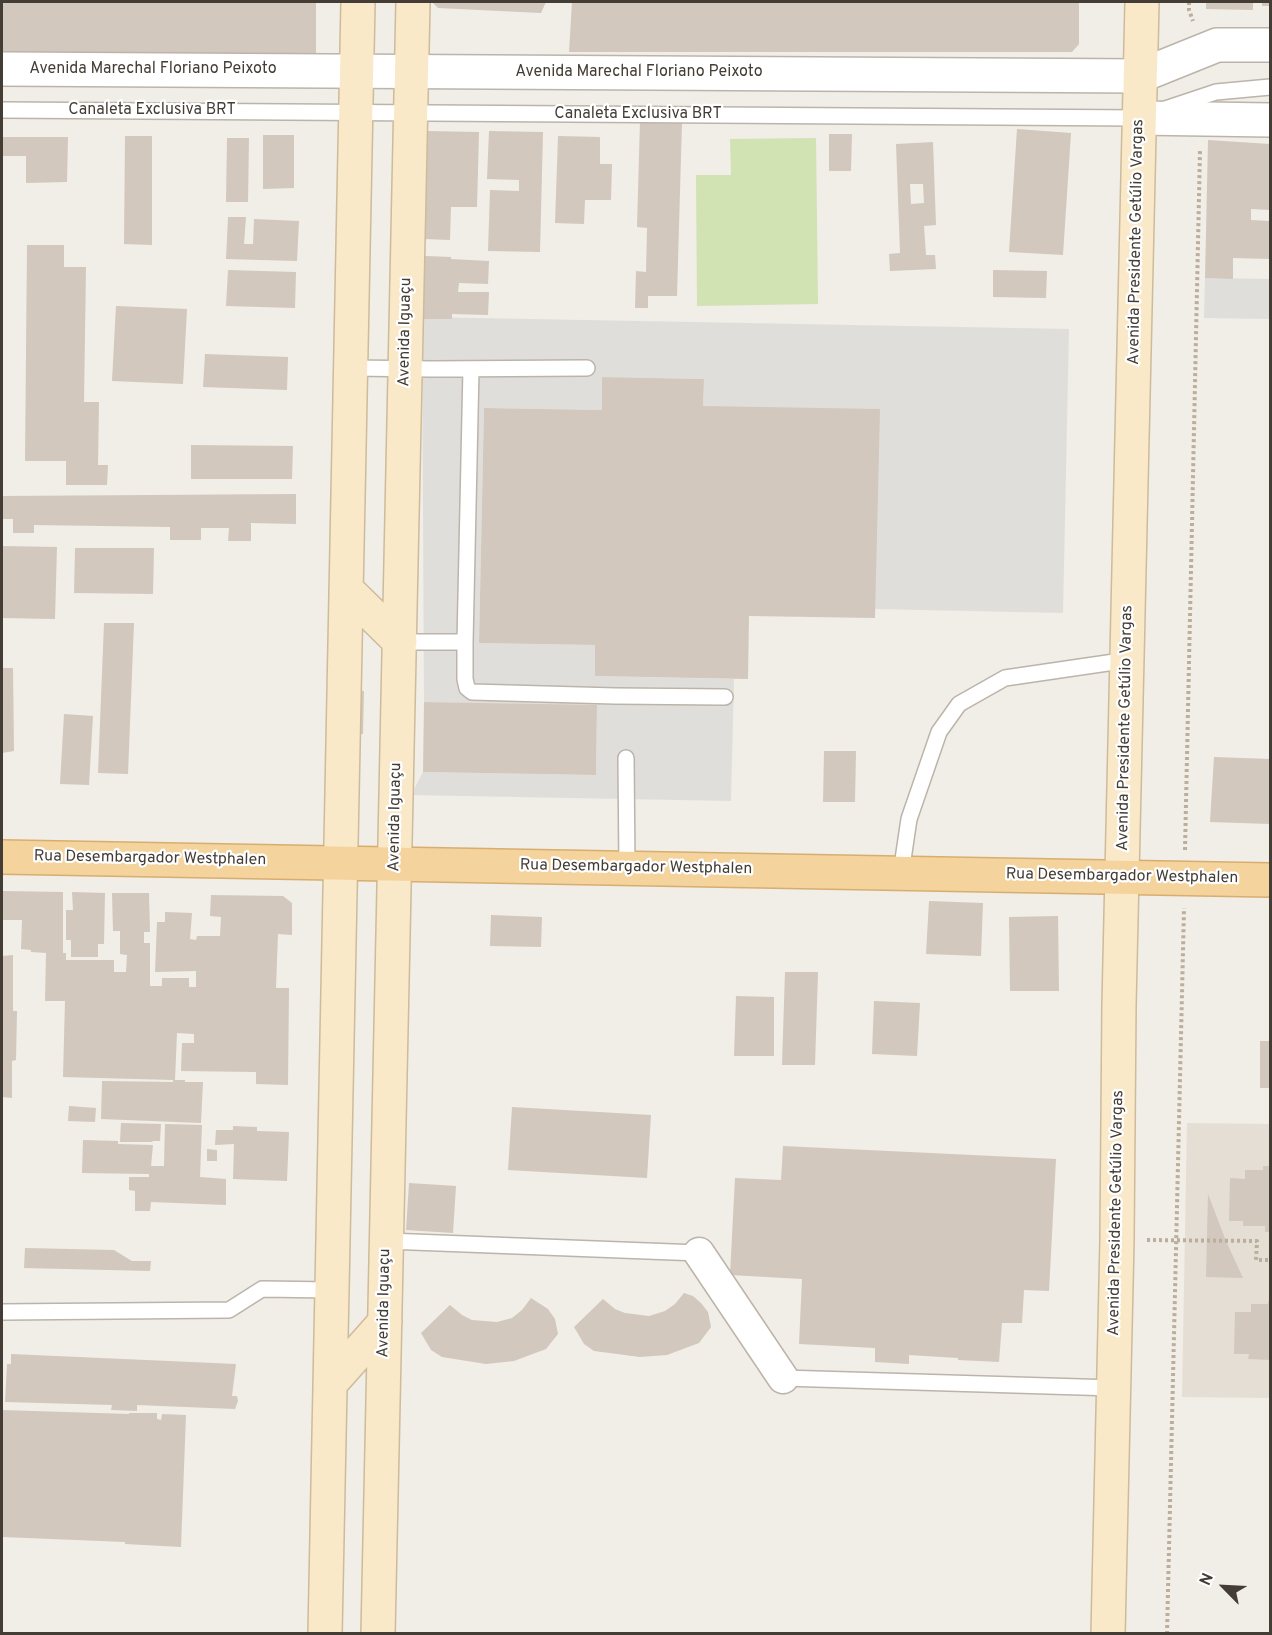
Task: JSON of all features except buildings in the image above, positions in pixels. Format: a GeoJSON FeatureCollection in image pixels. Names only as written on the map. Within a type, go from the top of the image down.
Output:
{"type":"FeatureCollection","features":[{"type":"Feature","properties":{"kind":"main road"},"geometry":{"type":"LineString","coordinates":[[325,1634],[358,2]]}},
{"type":"Feature","properties":{"kind":"main road","name":"Avenida Iguaçu"},"geometry":{"type":"LineString","coordinates":[[378,1634],[413,2]]}},
{"type":"Feature","properties":{"kind":"main road","name":"Avenida Presidente Getúlio Vargas"},"geometry":{"type":"LineString","coordinates":[[1108,1634],[1142,2]]}},
{"type":"Feature","properties":{"kind":"main road"},"geometry":{"type":"LineString","coordinates":[[346,589],[400,642]]}},
{"type":"Feature","properties":{"kind":"main road","name":"Rua Desembargador Westphalen"},"geometry":{"type":"LineString","coordinates":[[2,856],[1270,880]]}},
{"type":"Feature","properties":{"kind":"main road"},"geometry":{"type":"LineString","coordinates":[[330,1384],[385,1322]]}},
{"type":"Feature","properties":{"kind":"street","name":"Avenida Marechal Floriano Peixoto"},"geometry":{"type":"LineString","coordinates":[[2,69],[1140,76],[1217,45],[1270,45]]}},
{"type":"Feature","properties":{"kind":"street"},"geometry":{"type":"LineString","coordinates":[[1139,118],[1270,120]]}},
{"type":"Feature","properties":{"kind":"street"},"geometry":{"type":"LineString","coordinates":[[699,1254],[783,1378]]}},
{"type":"Feature","properties":{"kind":"lane","name":"Canaleta Exclusiva BRT"},"geometry":{"type":"LineString","coordinates":[[2,110],[1139,118],[1216,92],[1270,87]]}},
{"type":"Feature","properties":{"kind":"lane"},"geometry":{"type":"LineString","coordinates":[[350,368],[587,368]]}},
{"type":"Feature","properties":{"kind":"lane"},"geometry":{"type":"LineString","coordinates":[[471,369],[465,642],[467,688],[472,692],[725,697]]}},
{"type":"Feature","properties":{"kind":"lane"},"geometry":{"type":"LineString","coordinates":[[400,642],[465,642]]}},
{"type":"Feature","properties":{"kind":"lane"},"geometry":{"type":"LineString","coordinates":[[901,873],[909,819],[939,732],[959,704],[1005,678],[1128,660]]}},
{"type":"Feature","properties":{"kind":"lane"},"geometry":{"type":"LineString","coordinates":[[626,758],[627,868]]}},
{"type":"Feature","properties":{"kind":"lane"},"geometry":{"type":"LineString","coordinates":[[387,1241],[699,1254]]}},
{"type":"Feature","properties":{"kind":"lane"},"geometry":{"type":"LineString","coordinates":[[3,1312],[229,1310],[262,1289],[332,1290]]}},
{"type":"Feature","properties":{"kind":"lane"},"geometry":{"type":"LineString","coordinates":[[783,1378],[1114,1388]]}},
{"type":"Feature","properties":{"kind":"path"},"geometry":{"type":"LineString","coordinates":[[1189,2],[1189,10]]}},
{"type":"Feature","properties":{"kind":"path"},"geometry":{"type":"LineString","coordinates":[[1186,845],[1200,143]]}},
{"type":"Feature","properties":{"kind":"path"},"geometry":{"type":"LineString","coordinates":[[1167,1634],[1184,903]]}},
{"type":"Feature","properties":{"kind":"path"},"geometry":{"type":"LineString","coordinates":[[1117,1240],[1257,1240],[1256,1260],[1270,1260]]}},
{"type":"Feature","properties":{"kind":"shaded area"},"geometry":{"type":"Polygon","coordinates":[[[1205,278],[1270,279],[1270,319],[1204,318],[1205,278]]]}},
{"type":"Feature","properties":{"kind":"shaded area"},"geometry":{"type":"Polygon","coordinates":[[[422,317],[1069,329],[1063,613],[875,609],[703,406],[704,379],[602,377],[602,410],[484,408],[479,643],[595,645],[596,676],[734,679],[731,801],[411,795],[423,772],[596,775],[597,706],[424,702],[422,317]]]}},
{"type":"Feature","properties":{"kind":"shaded area"},"geometry":{"type":"Polygon","coordinates":[[[1187,1123],[1270,1124],[1270,1398],[1182,1397],[1187,1123]]]}},
{"type":"Feature","properties":{"kind":"green space"},"geometry":{"type":"Polygon","coordinates":[[[816,138],[818,304],[697,306],[696,175],[731,175],[730,139],[816,138]]]}}]}
